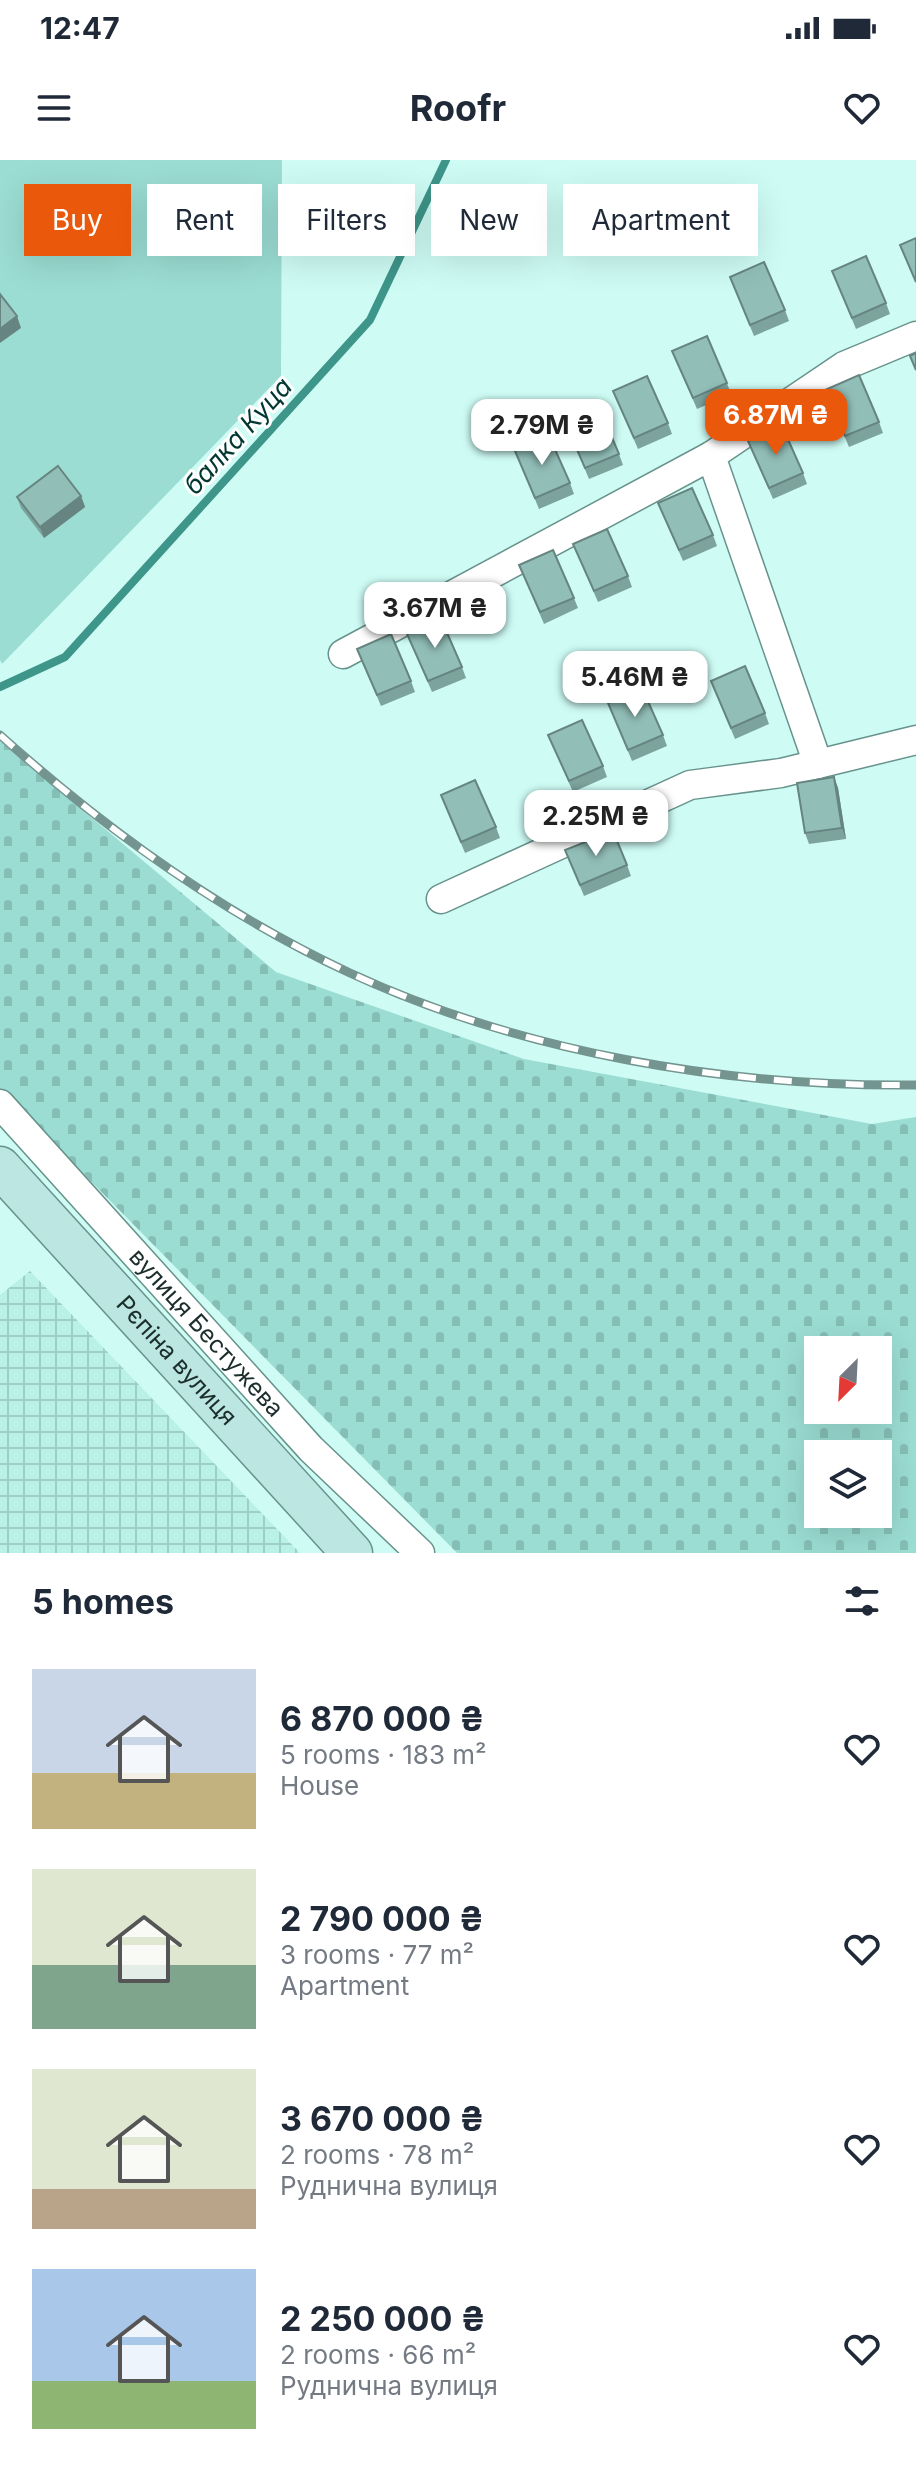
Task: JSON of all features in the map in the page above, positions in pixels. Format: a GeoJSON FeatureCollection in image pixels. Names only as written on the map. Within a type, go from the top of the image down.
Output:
{"type":"FeatureCollection","features":[{"type":"Feature","properties":{"kind":"street"},"geometry":{"type":"LineString","coordinates":[[343,654],[711,456],[844,366],[916,336]]}},
{"type":"Feature","properties":{"kind":"street"},"geometry":{"type":"LineString","coordinates":[[711,456],[818,764]]}},
{"type":"Feature","properties":{"kind":"street"},"geometry":{"type":"LineString","coordinates":[[441,899],[690,785],[781,773],[916,740]]}},
{"type":"Feature","properties":{"kind":"street","name":"вулиця Бестужева"},"geometry":{"type":"LineString","coordinates":[[0,1104],[311,1449],[420,1553]]}},
{"type":"Feature","properties":{"kind":"street","name":"Рєпіна вулиця"},"geometry":{"type":"LineString","coordinates":[[0,1167],[352,1553]]}},
{"type":"Feature","properties":{"kind":"shaded area"},"geometry":{"type":"Polygon","coordinates":[[[30,1271],[300,1553],[0,1553],[0,1295],[30,1271]]]}},
{"type":"Feature","properties":{"kind":"green space"},"geometry":{"type":"Polygon","coordinates":[[[0,160],[282,160],[282,184],[278,184],[278,256],[282,256],[281,376],[2,664],[0,160]]]}},
{"type":"Feature","properties":{"kind":"green space"},"geometry":{"type":"Polygon","coordinates":[[[0,741],[276,972],[524,1059],[872,1124],[916,1117],[916,1553],[457,1553],[0,1089],[0,741]]]}},
{"type":"Feature","properties":{"kind":"building"},"geometry":{"type":"Polygon","coordinates":[[[916,238],[916,282],[900,245],[916,238]]]}},
{"type":"Feature","properties":{"kind":"building"},"geometry":{"type":"Polygon","coordinates":[[[866,256],[886,303],[852,318],[832,271],[866,256]]]}},
{"type":"Feature","properties":{"kind":"building"},"geometry":{"type":"Polygon","coordinates":[[[764,262],[785,310],[750,325],[730,277],[764,262]]]}},
{"type":"Feature","properties":{"kind":"building"},"geometry":{"type":"Polygon","coordinates":[[[0,294],[17,316],[0,329],[0,294]]]}},
{"type":"Feature","properties":{"kind":"building"},"geometry":{"type":"Polygon","coordinates":[[[707,336],[727,383],[693,398],[672,351],[707,336]]]}},
{"type":"Feature","properties":{"kind":"building"},"geometry":{"type":"Polygon","coordinates":[[[916,353],[916,370],[910,356],[916,353]]]}},
{"type":"Feature","properties":{"kind":"building"},"geometry":{"type":"Polygon","coordinates":[[[859,375],[879,422],[845,436],[825,390],[859,375]]]}},
{"type":"Feature","properties":{"kind":"building"},"geometry":{"type":"Polygon","coordinates":[[[647,376],[668,423],[634,438],[613,391],[647,376]]]}},
{"type":"Feature","properties":{"kind":"building"},"geometry":{"type":"Polygon","coordinates":[[[599,407],[619,454],[585,468],[565,422],[599,407]]]}},
{"type":"Feature","properties":{"kind":"building"},"geometry":{"type":"Polygon","coordinates":[[[782,426],[803,473],[769,488],[748,441],[782,426]]]}},
{"type":"Feature","properties":{"kind":"building"},"geometry":{"type":"Polygon","coordinates":[[[549,436],[570,483],[535,498],[515,451],[549,436]]]}},
{"type":"Feature","properties":{"kind":"building"},"geometry":{"type":"Polygon","coordinates":[[[58,466],[81,496],[40,527],[17,497],[58,466]]]}},
{"type":"Feature","properties":{"kind":"building"},"geometry":{"type":"Polygon","coordinates":[[[692,488],[713,535],[679,550],[658,503],[692,488]]]}},
{"type":"Feature","properties":{"kind":"building"},"geometry":{"type":"Polygon","coordinates":[[[607,529],[628,576],[594,591],[573,544],[607,529]]]}},
{"type":"Feature","properties":{"kind":"building"},"geometry":{"type":"Polygon","coordinates":[[[553,550],[574,598],[540,612],[519,565],[553,550]]]}},
{"type":"Feature","properties":{"kind":"building"},"geometry":{"type":"Polygon","coordinates":[[[441,619],[462,667],[428,681],[407,634],[441,619]]]}},
{"type":"Feature","properties":{"kind":"building"},"geometry":{"type":"Polygon","coordinates":[[[391,634],[411,681],[377,695],[357,649],[391,634]]]}},
{"type":"Feature","properties":{"kind":"building"},"geometry":{"type":"Polygon","coordinates":[[[745,666],[765,713],[731,728],[711,681],[745,666]]]}},
{"type":"Feature","properties":{"kind":"building"},"geometry":{"type":"Polygon","coordinates":[[[642,688],[663,735],[628,750],[608,703],[642,688]]]}},
{"type":"Feature","properties":{"kind":"building"},"geometry":{"type":"Polygon","coordinates":[[[582,720],[603,766],[569,781],[548,735],[582,720]]]}},
{"type":"Feature","properties":{"kind":"building"},"geometry":{"type":"Polygon","coordinates":[[[834,777],[842,828],[805,833],[797,783],[834,777]]]}},
{"type":"Feature","properties":{"kind":"building"},"geometry":{"type":"Polygon","coordinates":[[[475,780],[496,827],[461,842],[441,795],[475,780]]]}},
{"type":"Feature","properties":{"kind":"building"},"geometry":{"type":"Polygon","coordinates":[[[613,831],[627,865],[580,885],[565,850],[613,831]]]}},
{"type":"Feature","properties":{"kind":"waterway","name":"балка Куца"},"geometry":{"type":"LineString","coordinates":[[0,687],[65,657],[370,320],[446,160]]}},
{"type":"Feature","properties":{"kind":"railway"},"geometry":{"type":"LineString","coordinates":[[0,735],[123,836],[210,896],[302,949],[416,1001],[485,1025],[627,1060],[772,1080],[916,1085]]}}]}
